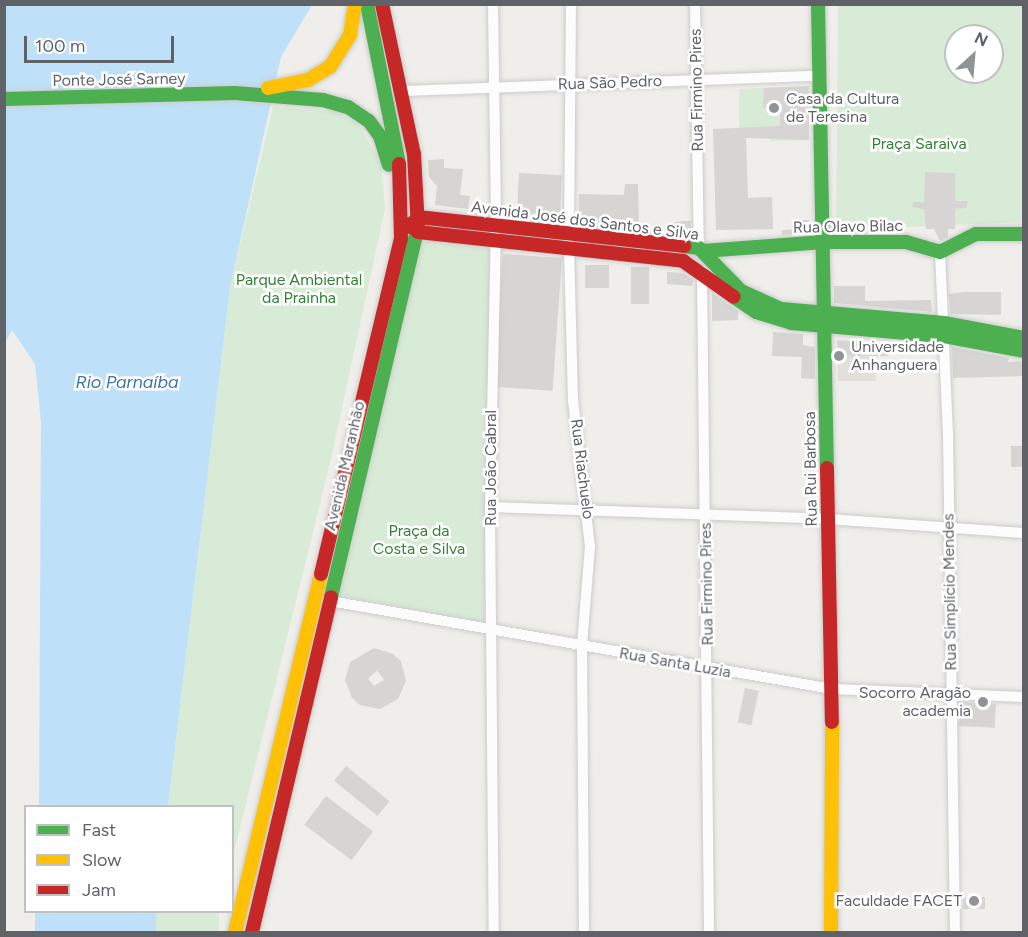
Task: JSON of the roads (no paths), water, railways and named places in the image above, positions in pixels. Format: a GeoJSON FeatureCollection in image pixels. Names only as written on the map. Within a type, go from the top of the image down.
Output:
{"type":"FeatureCollection","features":[{"type":"Feature","properties":{"kind":"main road","name":"Ponte José Sarney"},"geometry":{"type":"LineString","coordinates":[[235,93],[296,84],[330,67],[350,35],[355,4]]}},
{"type":"Feature","properties":{"kind":"main road","name":"Avenida Maranhão"},"geometry":{"type":"LineString","coordinates":[[235,933],[303,657],[369,359],[400,238],[412,222],[367,4]]}},
{"type":"Feature","properties":{"kind":"main road","name":"Avenida Maranhão"},"geometry":{"type":"LineString","coordinates":[[252,933],[330,601],[412,222],[417,180],[402,91],[382,4]]}},
{"type":"Feature","properties":{"kind":"main road","name":"Rua Rui Barbosa"},"geometry":{"type":"LineString","coordinates":[[819,4],[818,76],[824,242],[832,689],[831,933]]}},
{"type":"Feature","properties":{"kind":"main road","name":"Ponte José Sarney"},"geometry":{"type":"LineString","coordinates":[[4,99],[235,93],[336,102],[369,121],[380,136],[389,166],[392,195],[388,249],[370,328],[369,359]]}},
{"type":"Feature","properties":{"kind":"main road","name":"Avenida José dos Santos e Silva"},"geometry":{"type":"LineString","coordinates":[[412,222],[496,226],[570,242],[665,258],[702,271],[756,312],[791,323],[824,319]]}},
{"type":"Feature","properties":{"kind":"main road","name":"Avenida José dos Santos e Silva"},"geometry":{"type":"LineString","coordinates":[[412,222],[494,240],[701,250],[741,291],[781,309],[824,319],[1023,338]]}},
{"type":"Feature","properties":{"kind":"main road"},"geometry":{"type":"LineString","coordinates":[[940,252],[976,234],[1023,234]]}},
{"type":"Feature","properties":{"kind":"main road","name":"Rua Olavo Bilac"},"geometry":{"type":"LineString","coordinates":[[701,250],[824,242],[920,243],[940,252]]}},
{"type":"Feature","properties":{"kind":"main road","name":"Avenida José dos Santos e Silva"},"geometry":{"type":"LineString","coordinates":[[944,330],[1023,351]]}},
{"type":"Feature","properties":{"kind":"street","name":"Rua João Cabral"},"geometry":{"type":"LineString","coordinates":[[493,4],[496,226],[490,507],[494,632],[494,933]]}},
{"type":"Feature","properties":{"kind":"street","name":"Rua Riachuelo"},"geometry":{"type":"LineString","coordinates":[[571,4],[570,242],[573,400],[588,512],[589,566],[582,646],[584,933]]}},
{"type":"Feature","properties":{"kind":"street","name":"Rua Firmino Pires"},"geometry":{"type":"LineString","coordinates":[[695,4],[701,250]]}},
{"type":"Feature","properties":{"kind":"street","name":"Rua São Pedro"},"geometry":{"type":"LineString","coordinates":[[402,91],[818,76]]}},
{"type":"Feature","properties":{"kind":"street","name":"Rua Simplício Mendes"},"geometry":{"type":"LineString","coordinates":[[940,252],[949,529],[955,933]]}},
{"type":"Feature","properties":{"kind":"street","name":"Rua Firmino Pires"},"geometry":{"type":"LineString","coordinates":[[702,271],[709,670],[709,933]]}},
{"type":"Feature","properties":{"kind":"street"},"geometry":{"type":"LineString","coordinates":[[490,507],[828,519],[1023,533]]}},
{"type":"Feature","properties":{"kind":"street","name":"Rua Santa Luzia"},"geometry":{"type":"LineString","coordinates":[[330,601],[709,670],[832,689],[1023,698]]}},
{"type":"Feature","properties":{"kind":"water","name":"Rio Parnaíba"},"geometry":{"type":"Polygon","coordinates":[[[5,5],[312,5],[281,57],[230,287],[168,805],[39,805],[41,422],[35,364],[12,330],[5,343],[5,5]]]}},
{"type":"Feature","properties":{"kind":"water"},"geometry":{"type":"Polygon","coordinates":[[[35,913],[156,913],[156,932],[35,932],[35,913]]]}},
{"type":"Feature","properties":{"kind":"place","name":"Casa da Cultura de Teresina"},"geometry":{"type":"Point","coordinates":[774,108]}},
{"type":"Feature","properties":{"kind":"place","name":"Universidade Anhanguera"},"geometry":{"type":"Point","coordinates":[839,356]}},
{"type":"Feature","properties":{"kind":"place","name":"Socorro Aragão academia"},"geometry":{"type":"Point","coordinates":[983,702]}},
{"type":"Feature","properties":{"kind":"place","name":"Faculdade FACET"},"geometry":{"type":"Point","coordinates":[974,901]}},
{"type":"Feature","properties":{"kind":"park label","name":"Praça Saraiva"},"geometry":{"type":"Point","coordinates":[919,144]}},
{"type":"Feature","properties":{"kind":"park label","name":"Parque Ambiental da Prainha"},"geometry":{"type":"Point","coordinates":[299,289]}},
{"type":"Feature","properties":{"kind":"park label","name":"Praça da Costa e Silva"},"geometry":{"type":"Point","coordinates":[419,540]}}]}
